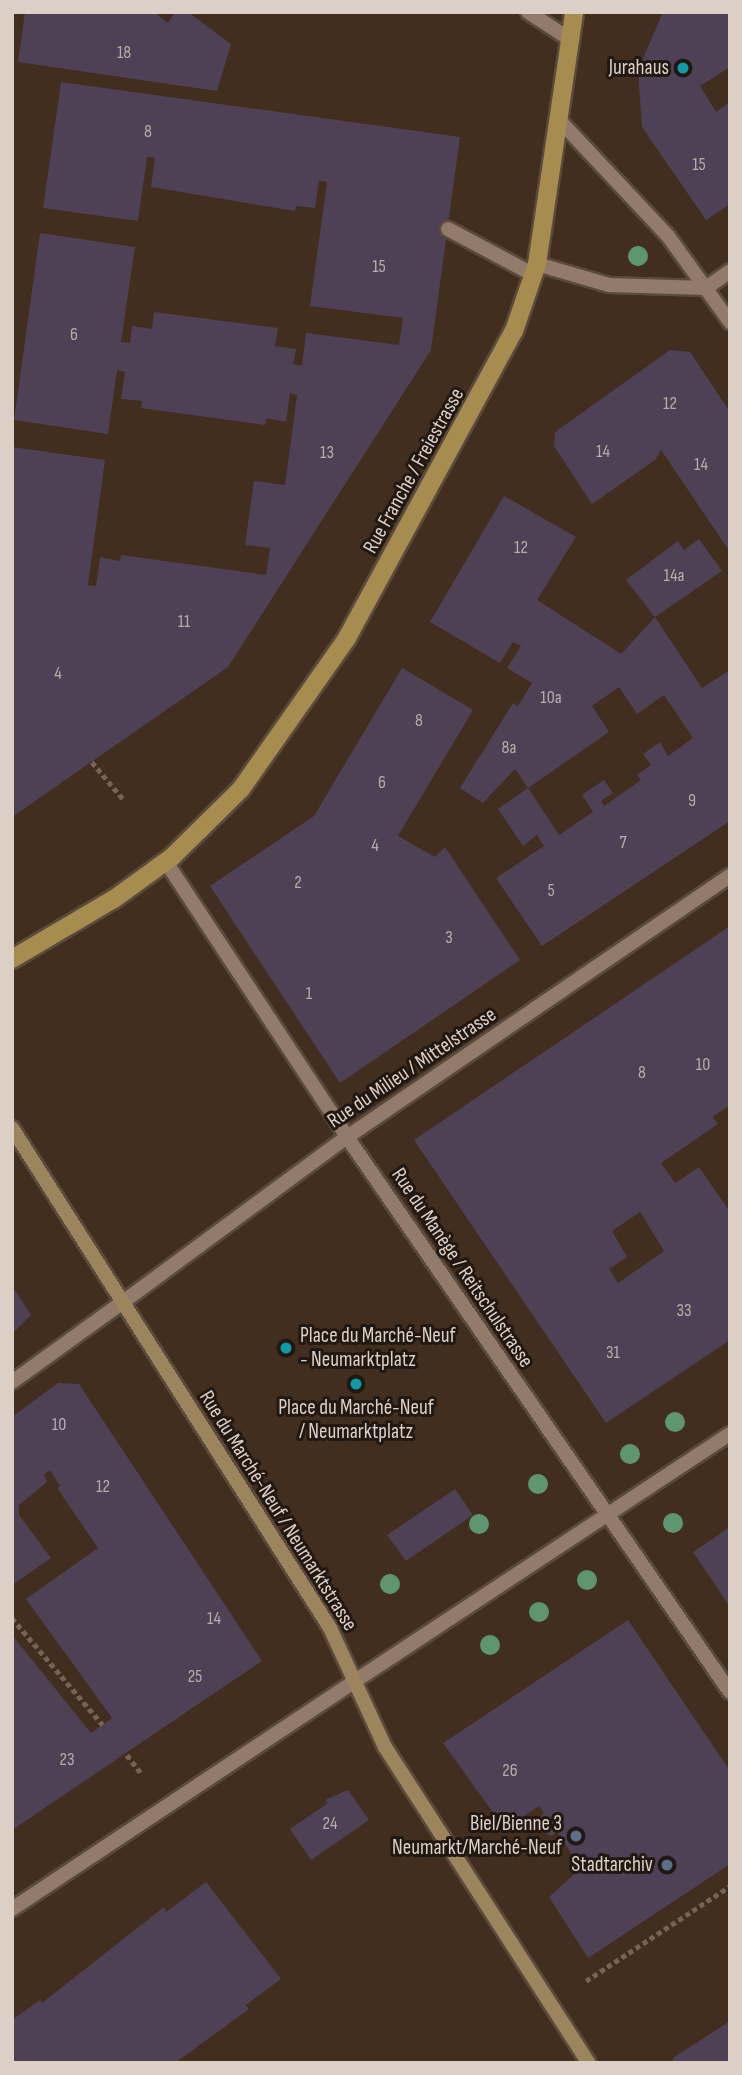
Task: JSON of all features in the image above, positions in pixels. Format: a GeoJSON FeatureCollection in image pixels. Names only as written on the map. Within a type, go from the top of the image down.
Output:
{"type":"FeatureCollection","features":[{"type":"Feature","properties":{"kind":"main road","name":"Rue Franche / Freiestrasse"},"geometry":{"type":"LineString","coordinates":[[12,959],[114,900],[166,862],[241,789],[347,638],[503,355],[536,269],[574,12]]}},
{"type":"Feature","properties":{"kind":"main road","name":"Rue du Marché-Neuf / Neumarktstrasse"},"geometry":{"type":"LineString","coordinates":[[12,1128],[330,1628],[399,1769],[589,2063]]}},
{"type":"Feature","properties":{"kind":"street"},"geometry":{"type":"LineString","coordinates":[[528,12],[570,40]]}},
{"type":"Feature","properties":{"kind":"street"},"geometry":{"type":"LineString","coordinates":[[560,121],[668,236],[730,322]]}},
{"type":"Feature","properties":{"kind":"street"},"geometry":{"type":"LineString","coordinates":[[448,229],[536,269],[609,285],[706,288],[730,271]]}},
{"type":"Feature","properties":{"kind":"street","name":"Rue du Manège / Reitschulstrasse"},"geometry":{"type":"LineString","coordinates":[[166,862],[347,1137],[730,1692]]}},
{"type":"Feature","properties":{"kind":"street","name":"Rue du Milieu / Mittelstrasse"},"geometry":{"type":"LineString","coordinates":[[12,1382],[347,1137],[730,876]]}},
{"type":"Feature","properties":{"kind":"street"},"geometry":{"type":"LineString","coordinates":[[12,1909],[730,1434]]}},
{"type":"Feature","properties":{"kind":"path"},"geometry":{"type":"LineString","coordinates":[[92,762],[124,800]]}},
{"type":"Feature","properties":{"kind":"path"},"geometry":{"type":"LineString","coordinates":[[12,1618],[103,1725]]}},
{"type":"Feature","properties":{"kind":"path"},"geometry":{"type":"LineString","coordinates":[[127,1755],[141,1773]]}},
{"type":"Feature","properties":{"kind":"path"},"geometry":{"type":"LineString","coordinates":[[586,1981],[730,1886]]}},
{"type":"Feature","properties":{"kind":"building"},"geometry":{"type":"Polygon","coordinates":[[[25,12],[154,12],[168,23],[175,12],[188,12],[231,44],[217,91],[18,62],[25,12]]]}},
{"type":"Feature","properties":{"kind":"building"},"geometry":{"type":"Polygon","coordinates":[[[663,12],[730,12],[730,67],[700,86],[716,112],[730,102],[730,204],[706,220],[642,127],[638,70],[663,12]]]}},
{"type":"Feature","properties":{"kind":"building"},"geometry":{"type":"Polygon","coordinates":[[[61,82],[460,137],[431,350],[228,667],[12,817],[12,447],[105,460],[88,585],[96,586],[100,557],[120,561],[121,555],[266,575],[270,548],[245,545],[254,481],[285,485],[297,395],[290,393],[286,422],[267,418],[265,425],[141,408],[142,401],[121,399],[125,372],[117,370],[108,434],[14,420],[40,233],[135,247],[121,342],[130,343],[132,326],[152,329],[154,312],[278,328],[275,346],[296,349],[293,364],[302,366],[306,333],[399,345],[403,318],[310,306],[327,182],[319,181],[315,208],[296,206],[295,211],[151,187],[155,158],[147,157],[138,221],[43,208],[61,82]]]}},
{"type":"Feature","properties":{"kind":"building"},"geometry":{"type":"Polygon","coordinates":[[[670,350],[690,352],[730,412],[730,552],[661,450],[655,460],[592,504],[554,446],[555,432],[670,350]]]}},
{"type":"Feature","properties":{"kind":"building"},"geometry":{"type":"Polygon","coordinates":[[[504,496],[576,537],[537,600],[621,654],[655,617],[702,688],[730,670],[730,821],[542,946],[496,878],[544,846],[537,835],[523,846],[498,809],[528,788],[515,769],[483,803],[460,788],[513,703],[518,706],[532,683],[507,668],[521,646],[513,642],[500,663],[430,622],[504,496]],[[619,687],[592,706],[609,732],[528,788],[559,835],[593,812],[582,795],[604,780],[613,793],[601,801],[604,806],[641,780],[637,775],[651,765],[643,754],[660,742],[668,756],[693,738],[664,695],[637,714],[619,687]]]}},
{"type":"Feature","properties":{"kind":"building"},"geometry":{"type":"Polygon","coordinates":[[[699,539],[722,571],[655,617],[626,580],[678,541],[684,550],[699,539]]]}},
{"type":"Feature","properties":{"kind":"building"},"geometry":{"type":"Polygon","coordinates":[[[402,668],[473,710],[398,836],[435,857],[445,847],[520,960],[340,1083],[210,886],[314,816],[402,668]]]}},
{"type":"Feature","properties":{"kind":"building"},"geometry":{"type":"Polygon","coordinates":[[[730,926],[730,1105],[712,1117],[718,1124],[661,1163],[675,1183],[699,1167],[730,1212],[730,1340],[606,1423],[414,1140],[730,926]],[[640,1212],[612,1231],[627,1257],[609,1269],[618,1283],[664,1251],[640,1212]]]}},
{"type":"Feature","properties":{"kind":"building"},"geometry":{"type":"Polygon","coordinates":[[[12,1286],[31,1315],[12,1334],[12,1286]]]}},
{"type":"Feature","properties":{"kind":"building"},"geometry":{"type":"Polygon","coordinates":[[[58,1383],[79,1384],[262,1661],[12,1830],[12,1635],[91,1733],[112,1718],[26,1599],[98,1548],[57,1488],[60,1486],[50,1470],[44,1475],[47,1482],[19,1505],[19,1515],[51,1558],[12,1585],[12,1417],[58,1383]]]}},
{"type":"Feature","properties":{"kind":"building"},"geometry":{"type":"Polygon","coordinates":[[[455,1489],[473,1515],[406,1561],[387,1535],[455,1489]]]}},
{"type":"Feature","properties":{"kind":"building"},"geometry":{"type":"Polygon","coordinates":[[[730,1527],[730,1607],[693,1552],[730,1527]]]}},
{"type":"Feature","properties":{"kind":"building"},"geometry":{"type":"Polygon","coordinates":[[[628,1620],[730,1771],[730,1864],[588,1958],[549,1897],[581,1868],[557,1832],[551,1836],[540,1831],[536,1822],[544,1813],[539,1806],[505,1829],[443,1743],[628,1620]]]}},
{"type":"Feature","properties":{"kind":"building"},"geometry":{"type":"Polygon","coordinates":[[[348,1790],[369,1820],[311,1860],[290,1829],[328,1803],[325,1800],[348,1790]]]}},
{"type":"Feature","properties":{"kind":"building"},"geometry":{"type":"Polygon","coordinates":[[[206,1882],[281,1979],[246,2005],[249,2009],[175,2063],[12,2063],[12,2020],[40,2000],[42,2003],[164,1907],[166,1912],[206,1882]]]}},
{"type":"Feature","properties":{"kind":"building"},"geometry":{"type":"Polygon","coordinates":[[[730,2021],[730,2063],[672,2063],[673,2058],[730,2021]]]}},
{"type":"Feature","properties":{"kind":"place","name":"Jurahaus"},"geometry":{"type":"Point","coordinates":[683,68]}},
{"type":"Feature","properties":{"kind":"place","name":"Place du Marché-Neuf - Neumarktplatz"},"geometry":{"type":"Point","coordinates":[286,1348]}},
{"type":"Feature","properties":{"kind":"place","name":"Place du Marché-Neuf / Neumarktplatz"},"geometry":{"type":"Point","coordinates":[356,1384]}},
{"type":"Feature","properties":{"kind":"place","name":"Biel/Bienne 3 Neumarkt/Marché-Neuf"},"geometry":{"type":"Point","coordinates":[576,1836]}},
{"type":"Feature","properties":{"kind":"place","name":"Stadtarchiv"},"geometry":{"type":"Point","coordinates":[667,1865]}}]}
